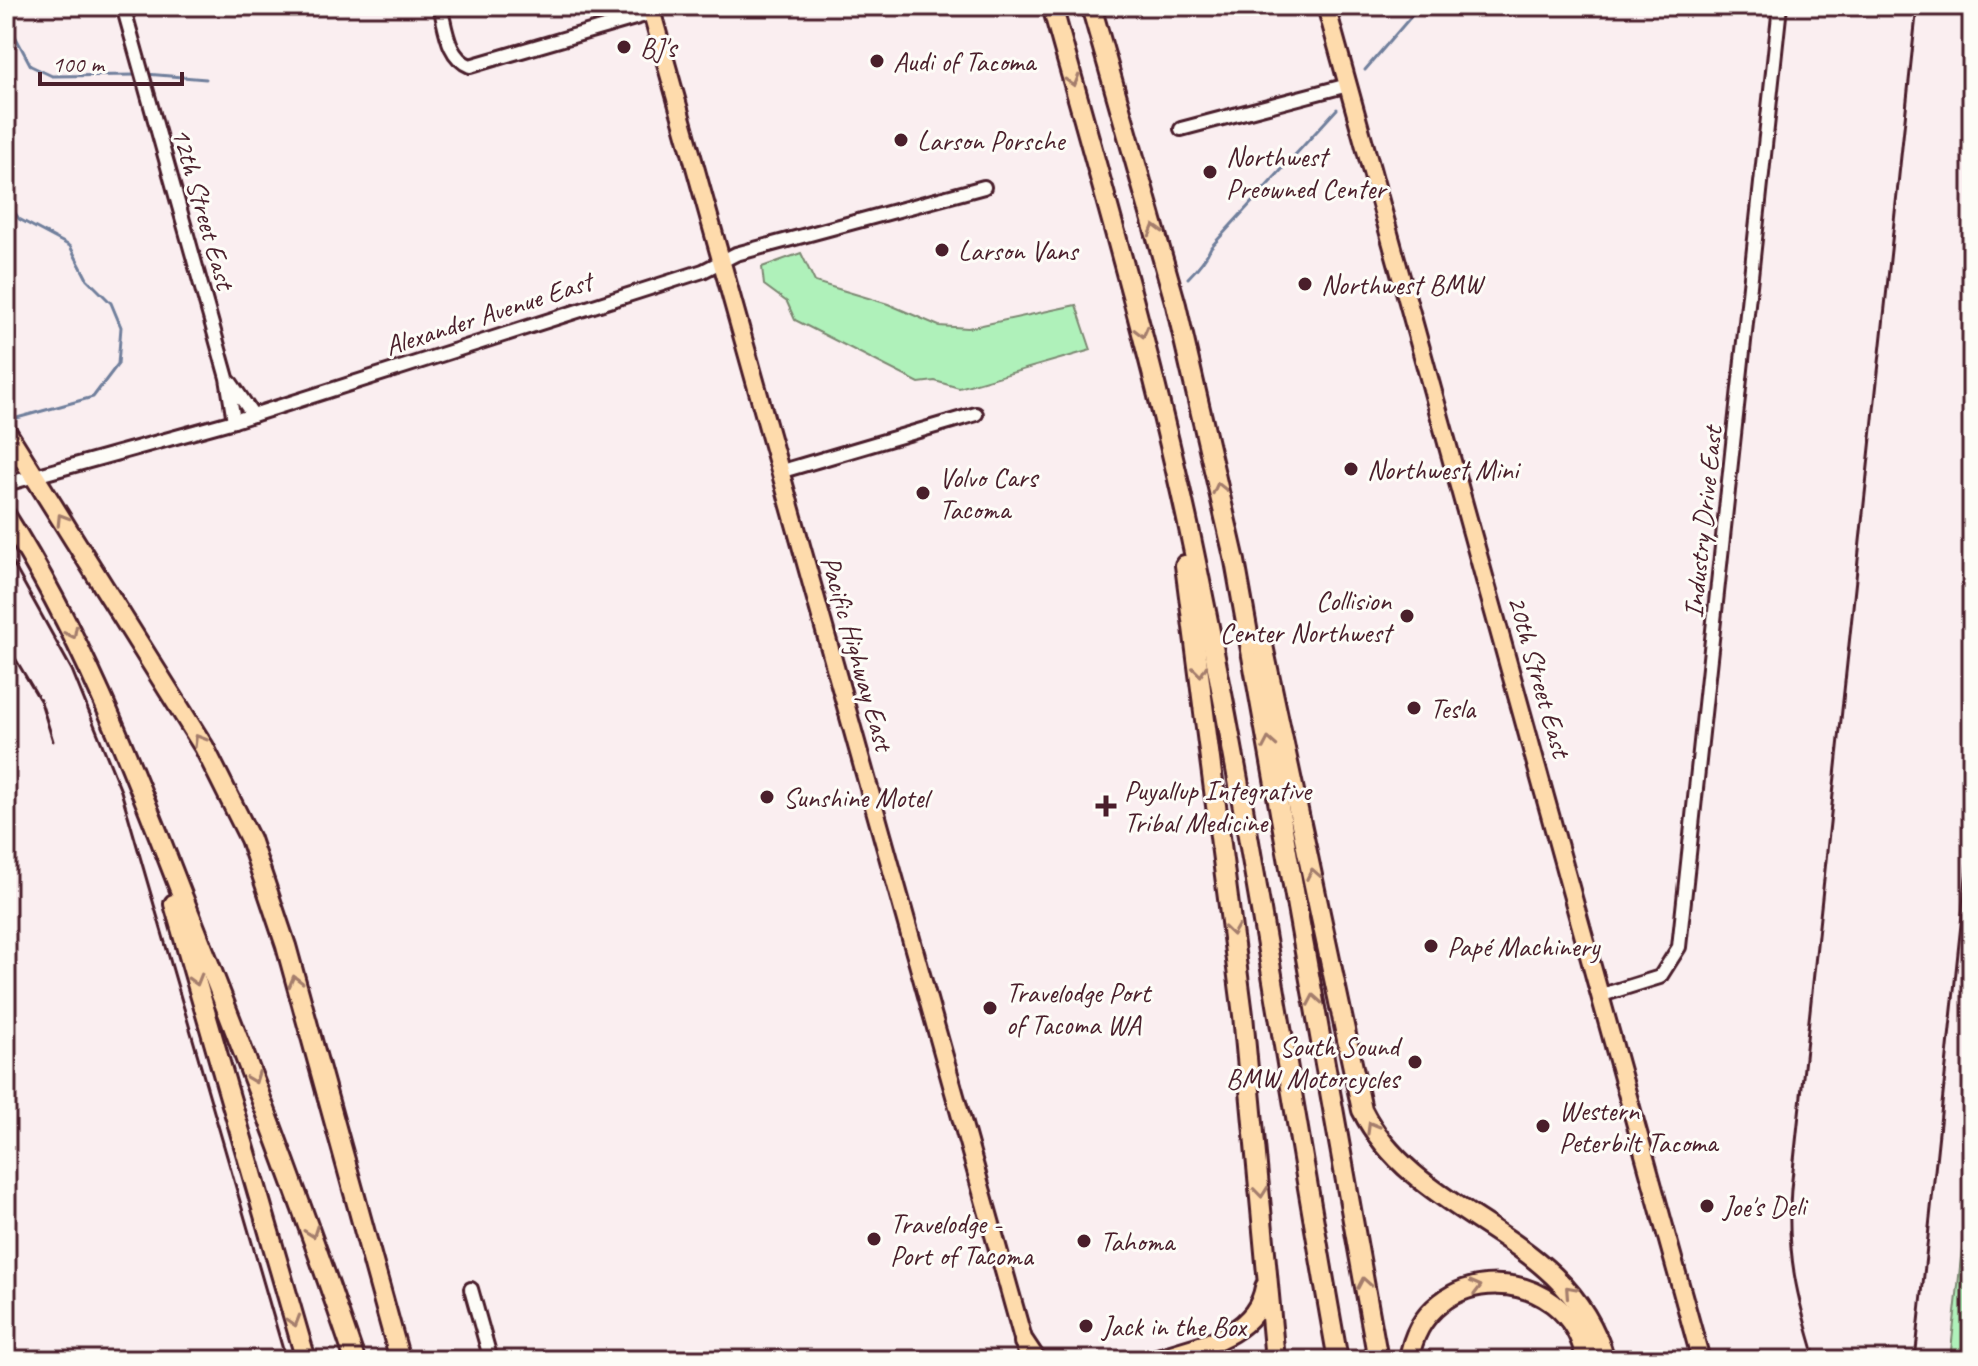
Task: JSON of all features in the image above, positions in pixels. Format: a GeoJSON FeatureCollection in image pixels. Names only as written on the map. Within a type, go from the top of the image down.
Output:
{"type":"FeatureCollection","features":[{"type":"Feature","properties":{"kind":"highway"},"geometry":{"type":"LineString","coordinates":[[1052,6],[1159,400],[1236,767],[1338,1360]]}},
{"type":"Feature","properties":{"kind":"highway"},"geometry":{"type":"LineString","coordinates":[[1091,6],[1176,305],[1235,561],[1378,1360]]}},
{"type":"Feature","properties":{"kind":"highway"},"geometry":{"type":"LineString","coordinates":[[1159,400],[1196,644],[1242,1000],[1275,1360]]}},
{"type":"Feature","properties":{"kind":"highway"},"geometry":{"type":"LineString","coordinates":[[11,438],[204,747],[239,815],[279,923],[400,1360]]}},
{"type":"Feature","properties":{"kind":"highway"},"geometry":{"type":"LineString","coordinates":[[6,516],[72,631],[133,771],[309,1223],[355,1360]]}},
{"type":"Feature","properties":{"kind":"highway"},"geometry":{"type":"LineString","coordinates":[[1235,561],[1256,614],[1282,721],[1362,1110],[1373,1130],[1403,1167],[1540,1263],[1569,1288],[1588,1316],[1605,1360]]}},
{"type":"Feature","properties":{"kind":"highway"},"geometry":{"type":"LineString","coordinates":[[133,771],[306,1360]]}},
{"type":"Feature","properties":{"kind":"highway"},"geometry":{"type":"LineString","coordinates":[[324,1090],[388,1360]]}},
{"type":"Feature","properties":{"kind":"highway"},"geometry":{"type":"LineString","coordinates":[[1154,1360],[1247,1325],[1260,1308],[1267,1268]]}},
{"type":"Feature","properties":{"kind":"highway"},"geometry":{"type":"LineString","coordinates":[[1409,1360],[1418,1331],[1440,1304],[1465,1290],[1493,1283],[1528,1289],[1559,1307],[1577,1328],[1586,1360]]}},
{"type":"Feature","properties":{"kind":"highway"},"geometry":{"type":"LineString","coordinates":[[1026,1354],[1036,1360]]}},
{"type":"Feature","properties":{"kind":"main road","name":"20th Street East"},"geometry":{"type":"LineString","coordinates":[[1326,6],[1701,1360]]}},
{"type":"Feature","properties":{"kind":"main road","name":"Pacific Highway East"},"geometry":{"type":"LineString","coordinates":[[651,10],[1026,1354]]}},
{"type":"Feature","properties":{"kind":"street","name":"12th Street East"},"geometry":{"type":"LineString","coordinates":[[123,6],[227,378],[234,421]]}},
{"type":"Feature","properties":{"kind":"street"},"geometry":{"type":"LineString","coordinates":[[440,6],[452,51],[462,63],[477,65],[651,10]]}},
{"type":"Feature","properties":{"kind":"street","name":"Industry Drive East"},"geometry":{"type":"LineString","coordinates":[[1602,995],[1660,977],[1679,947],[1780,6]]}},
{"type":"Feature","properties":{"kind":"street"},"geometry":{"type":"LineString","coordinates":[[1181,129],[1348,85]]}},
{"type":"Feature","properties":{"kind":"street","name":"Alexander Avenue East"},"geometry":{"type":"LineString","coordinates":[[6,484],[234,421],[470,348],[703,271],[763,247],[984,187]]}},
{"type":"Feature","properties":{"kind":"street","name":"12th Street East"},"geometry":{"type":"LineString","coordinates":[[227,378],[253,415]]}},
{"type":"Feature","properties":{"kind":"street"},"geometry":{"type":"LineString","coordinates":[[779,472],[976,414]]}},
{"type":"Feature","properties":{"kind":"street"},"geometry":{"type":"LineString","coordinates":[[471,1289],[491,1360]]}},
{"type":"Feature","properties":{"kind":"green space"},"geometry":{"type":"Polygon","coordinates":[[[801,253],[815,282],[888,304],[939,326],[968,328],[1076,305],[1091,350],[959,388],[935,381],[919,383],[795,320],[787,302],[764,285],[762,267],[801,253]]]}},
{"type":"Feature","properties":{"kind":"green space"},"geometry":{"type":"Polygon","coordinates":[[[1972,1155],[1972,1360],[1950,1360],[1972,1155]]]}},
{"type":"Feature","properties":{"kind":"waterway"},"geometry":{"type":"LineString","coordinates":[[1365,70],[1420,6]]}},
{"type":"Feature","properties":{"kind":"waterway"},"geometry":{"type":"LineString","coordinates":[[6,19],[31,66],[52,76],[138,75]]}},
{"type":"Feature","properties":{"kind":"waterway"},"geometry":{"type":"LineString","coordinates":[[146,74],[206,79]]}},
{"type":"Feature","properties":{"kind":"waterway"},"geometry":{"type":"LineString","coordinates":[[1188,278],[1211,247],[1337,109]]}},
{"type":"Feature","properties":{"kind":"waterway"},"geometry":{"type":"LineString","coordinates":[[6,199],[19,219],[70,246],[87,279],[111,303],[121,327],[118,364],[93,397],[6,421]]}},
{"type":"Feature","properties":{"kind":"railway"},"geometry":{"type":"LineString","coordinates":[[1816,1360],[1794,1276],[1790,1234],[1791,1189],[1917,6]]}},
{"type":"Feature","properties":{"kind":"railway"},"geometry":{"type":"LineString","coordinates":[[6,551],[72,670],[121,791],[286,1360]]}},
{"type":"Feature","properties":{"kind":"railway"},"geometry":{"type":"LineString","coordinates":[[6,643],[41,702],[53,741]]}},
{"type":"Feature","properties":{"kind":"railway"},"geometry":{"type":"LineString","coordinates":[[1915,1360],[1972,820]]}},
{"type":"Feature","properties":{"kind":"place","name":"BJ's"},"geometry":{"type":"Point","coordinates":[624,47]}},
{"type":"Feature","properties":{"kind":"place","name":"Audi of Tacoma"},"geometry":{"type":"Point","coordinates":[877,61]}},
{"type":"Feature","properties":{"kind":"place","name":"Larson Porsche"},"geometry":{"type":"Point","coordinates":[901,140]}},
{"type":"Feature","properties":{"kind":"place","name":"Northwest Preowned Center"},"geometry":{"type":"Point","coordinates":[1210,172]}},
{"type":"Feature","properties":{"kind":"place","name":"Larson Vans"},"geometry":{"type":"Point","coordinates":[942,250]}},
{"type":"Feature","properties":{"kind":"place","name":"Northwest BMW"},"geometry":{"type":"Point","coordinates":[1305,284]}},
{"type":"Feature","properties":{"kind":"place","name":"Northwest Mini"},"geometry":{"type":"Point","coordinates":[1351,469]}},
{"type":"Feature","properties":{"kind":"place","name":"Volvo Cars Tacoma"},"geometry":{"type":"Point","coordinates":[923,493]}},
{"type":"Feature","properties":{"kind":"place","name":"Collision Center Northwest"},"geometry":{"type":"Point","coordinates":[1407,616]}},
{"type":"Feature","properties":{"kind":"place","name":"Tesla"},"geometry":{"type":"Point","coordinates":[1414,708]}},
{"type":"Feature","properties":{"kind":"place","name":"Sunshine Motel"},"geometry":{"type":"Point","coordinates":[767,797]}},
{"type":"Feature","properties":{"kind":"place","name":"Puyallup Integrative Tribal Medicine"},"geometry":{"type":"Point","coordinates":[1106,806]}},
{"type":"Feature","properties":{"kind":"place","name":"Papé Machinery"},"geometry":{"type":"Point","coordinates":[1431,946]}},
{"type":"Feature","properties":{"kind":"place","name":"Travelodge Port of Tacoma WA"},"geometry":{"type":"Point","coordinates":[990,1008]}},
{"type":"Feature","properties":{"kind":"place","name":"South Sound BMW Motorcycles"},"geometry":{"type":"Point","coordinates":[1415,1062]}},
{"type":"Feature","properties":{"kind":"place","name":"Western Peterbilt Tacoma"},"geometry":{"type":"Point","coordinates":[1543,1126]}},
{"type":"Feature","properties":{"kind":"place","name":"Joe's Deli"},"geometry":{"type":"Point","coordinates":[1707,1206]}},
{"type":"Feature","properties":{"kind":"place","name":"Travelodge - Port of Tacoma"},"geometry":{"type":"Point","coordinates":[874,1239]}},
{"type":"Feature","properties":{"kind":"place","name":"Tahoma"},"geometry":{"type":"Point","coordinates":[1084,1241]}},
{"type":"Feature","properties":{"kind":"place","name":"Jack in the Box"},"geometry":{"type":"Point","coordinates":[1086,1326]}}]}
